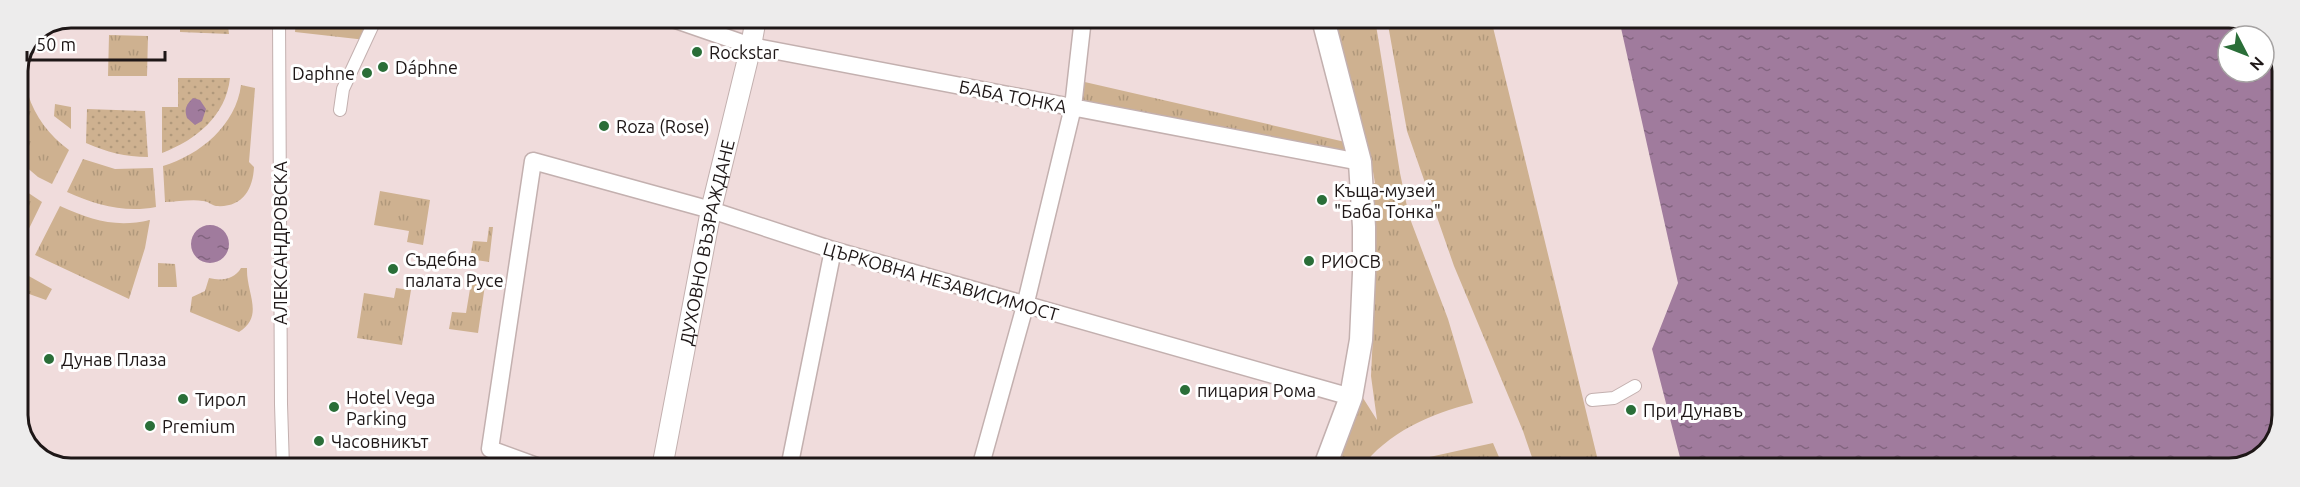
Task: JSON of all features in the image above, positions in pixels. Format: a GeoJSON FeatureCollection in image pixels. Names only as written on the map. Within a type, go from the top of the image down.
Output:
{"type":"FeatureCollection","features":[{"type":"Feature","properties":{"kind":"main road"},"geometry":{"type":"LineString","coordinates":[[1326,29],[1359,162],[1364,227],[1361,340],[1351,397],[1330,458]]}},
{"type":"Feature","properties":{"kind":"street","name":"АЛЕКСАНДРОВСКА"},"geometry":{"type":"LineString","coordinates":[[279,29],[281,404],[284,458]]}},
{"type":"Feature","properties":{"kind":"street"},"geometry":{"type":"LineString","coordinates":[[339,110],[343,89],[371,29]]}},
{"type":"Feature","properties":{"kind":"street","name":"БАБА ТОНКА"},"geometry":{"type":"LineString","coordinates":[[702,29],[752,46],[1359,162]]}},
{"type":"Feature","properties":{"kind":"street","name":"ДУХОВНО ВЪЗРАЖДАНЕ"},"geometry":{"type":"LineString","coordinates":[[665,458],[711,210],[754,29]]}},
{"type":"Feature","properties":{"kind":"street"},"geometry":{"type":"LineString","coordinates":[[983,458],[1024,306],[1072,107],[1081,29]]}},
{"type":"Feature","properties":{"kind":"street","name":"ЦЪРКОВНА НЕЗАВИСИМОСТ"},"geometry":{"type":"LineString","coordinates":[[515,458],[490,449],[532,161],[711,210],[834,250],[1024,306],[1351,397]]}},
{"type":"Feature","properties":{"kind":"street"},"geometry":{"type":"LineString","coordinates":[[791,458],[834,250]]}},
{"type":"Feature","properties":{"kind":"street"},"geometry":{"type":"LineString","coordinates":[[1592,400],[1614,398],[1635,386]]}},
{"type":"Feature","properties":{"kind":"green space"},"geometry":{"type":"Polygon","coordinates":[[[180,29],[228,29],[229,34],[180,32],[180,29]]]}},
{"type":"Feature","properties":{"kind":"green space"},"geometry":{"type":"Polygon","coordinates":[[[295,29],[371,29],[366,40],[295,32],[295,29]]]}},
{"type":"Feature","properties":{"kind":"green space"},"geometry":{"type":"Polygon","coordinates":[[[1336,29],[1377,29],[1409,216],[1448,319],[1473,403],[1411,426],[1383,445],[1369,458],[1340,458],[1363,398],[1377,420],[1371,376],[1375,291],[1365,186],[1375,183],[1369,149],[1357,149],[1336,29]]]}},
{"type":"Feature","properties":{"kind":"green space"},"geometry":{"type":"Polygon","coordinates":[[[1389,29],[1493,29],[1597,458],[1532,458],[1454,266],[1407,131],[1389,29]]]}},
{"type":"Feature","properties":{"kind":"green space"},"geometry":{"type":"Polygon","coordinates":[[[109,35],[148,36],[147,76],[108,76],[109,35]]]}},
{"type":"Feature","properties":{"kind":"green space"},"geometry":{"type":"Polygon","coordinates":[[[178,78],[230,78],[222,104],[207,125],[175,148],[162,153],[162,107],[178,107],[178,78]]]}},
{"type":"Feature","properties":{"kind":"green space"},"geometry":{"type":"Polygon","coordinates":[[[1076,80],[1354,144],[1359,158],[1068,116],[1076,80]]]}},
{"type":"Feature","properties":{"kind":"green space"},"geometry":{"type":"Polygon","coordinates":[[[241,85],[255,88],[249,162],[254,167],[248,190],[239,201],[225,206],[216,206],[198,200],[165,202],[163,166],[190,154],[214,136],[232,113],[241,85]]]}},
{"type":"Feature","properties":{"kind":"green space"},"geometry":{"type":"Polygon","coordinates":[[[28,94],[44,125],[69,150],[52,184],[28,169],[28,94]]]}},
{"type":"Feature","properties":{"kind":"green space"},"geometry":{"type":"Polygon","coordinates":[[[55,104],[71,107],[71,129],[54,116],[55,104]]]}},
{"type":"Feature","properties":{"kind":"green space"},"geometry":{"type":"Polygon","coordinates":[[[87,109],[145,111],[148,157],[116,153],[86,143],[87,109]]]}},
{"type":"Feature","properties":{"kind":"green space"},"geometry":{"type":"Polygon","coordinates":[[[83,159],[115,169],[153,168],[156,207],[133,209],[110,207],[67,192],[83,159]]]}},
{"type":"Feature","properties":{"kind":"green space"},"geometry":{"type":"Polygon","coordinates":[[[380,191],[430,200],[423,245],[407,242],[409,231],[374,225],[380,191]]]}},
{"type":"Feature","properties":{"kind":"green space"},"geometry":{"type":"Polygon","coordinates":[[[28,193],[42,202],[28,230],[28,193]]]}},
{"type":"Feature","properties":{"kind":"green space"},"geometry":{"type":"Polygon","coordinates":[[[60,206],[83,215],[115,223],[150,220],[145,248],[129,299],[35,255],[60,206]]]}},
{"type":"Feature","properties":{"kind":"green space"},"geometry":{"type":"Polygon","coordinates":[[[489,227],[493,227],[489,262],[470,259],[473,241],[487,242],[489,227]]]}},
{"type":"Feature","properties":{"kind":"green space"},"geometry":{"type":"Polygon","coordinates":[[[158,263],[175,264],[177,287],[158,287],[158,263]]]}},
{"type":"Feature","properties":{"kind":"green space"},"geometry":{"type":"Polygon","coordinates":[[[241,268],[247,268],[253,311],[247,326],[239,332],[190,312],[192,297],[205,291],[209,278],[227,279],[241,268]]]}},
{"type":"Feature","properties":{"kind":"green space"},"geometry":{"type":"Polygon","coordinates":[[[29,276],[52,289],[46,300],[29,294],[29,276]]]}},
{"type":"Feature","properties":{"kind":"green space"},"geometry":{"type":"Polygon","coordinates":[[[471,283],[485,285],[478,333],[449,329],[452,312],[466,313],[471,283]]]}},
{"type":"Feature","properties":{"kind":"green space"},"geometry":{"type":"Polygon","coordinates":[[[396,288],[411,290],[402,345],[357,338],[364,293],[394,298],[396,288]]]}},
{"type":"Feature","properties":{"kind":"green space"},"geometry":{"type":"Polygon","coordinates":[[[1493,443],[1499,458],[1425,458],[1493,443]]]}},
{"type":"Feature","properties":{"kind":"water"},"geometry":{"type":"Polygon","coordinates":[[[1621,29],[2216,29],[2216,84],[2271,84],[2272,416],[2266,437],[2255,450],[2234,458],[1680,458],[1652,349],[1678,283],[1621,29]]]}},
{"type":"Feature","properties":{"kind":"water"},"geometry":{"type":"Polygon","coordinates":[[[193,98],[200,100],[206,109],[202,121],[195,125],[187,118],[186,112],[187,105],[193,98]]]}},
{"type":"Feature","properties":{"kind":"water"},"geometry":{"type":"Polygon","coordinates":[[[210,225],[223,231],[229,244],[223,257],[210,263],[197,257],[191,244],[197,231],[210,225]]]}},
{"type":"Feature","properties":{"kind":"place","name":"Rockstar"},"geometry":{"type":"Point","coordinates":[697,52]}},
{"type":"Feature","properties":{"kind":"place","name":"Dáphne"},"geometry":{"type":"Point","coordinates":[383,67]}},
{"type":"Feature","properties":{"kind":"place","name":"Daphne"},"geometry":{"type":"Point","coordinates":[367,73]}},
{"type":"Feature","properties":{"kind":"place","name":"Roza (Rose)"},"geometry":{"type":"Point","coordinates":[604,126]}},
{"type":"Feature","properties":{"kind":"place","name":"Къща-музей \"Баба Тонка\""},"geometry":{"type":"Point","coordinates":[1322,200]}},
{"type":"Feature","properties":{"kind":"place","name":"РИОСВ"},"geometry":{"type":"Point","coordinates":[1309,261]}},
{"type":"Feature","properties":{"kind":"place","name":"Съдебна палата Русе"},"geometry":{"type":"Point","coordinates":[393,269]}},
{"type":"Feature","properties":{"kind":"place","name":"Дунав Плаза"},"geometry":{"type":"Point","coordinates":[49,359]}},
{"type":"Feature","properties":{"kind":"place","name":"пицария Рома"},"geometry":{"type":"Point","coordinates":[1185,390]}},
{"type":"Feature","properties":{"kind":"place","name":"Тирол"},"geometry":{"type":"Point","coordinates":[183,399]}},
{"type":"Feature","properties":{"kind":"place","name":"Hotel Vega Parking"},"geometry":{"type":"Point","coordinates":[334,407]}},
{"type":"Feature","properties":{"kind":"place","name":"При Дунавъ"},"geometry":{"type":"Point","coordinates":[1631,410]}},
{"type":"Feature","properties":{"kind":"place","name":"Premium"},"geometry":{"type":"Point","coordinates":[150,426]}},
{"type":"Feature","properties":{"kind":"place","name":"Часовникът"},"geometry":{"type":"Point","coordinates":[319,441]}}]}
